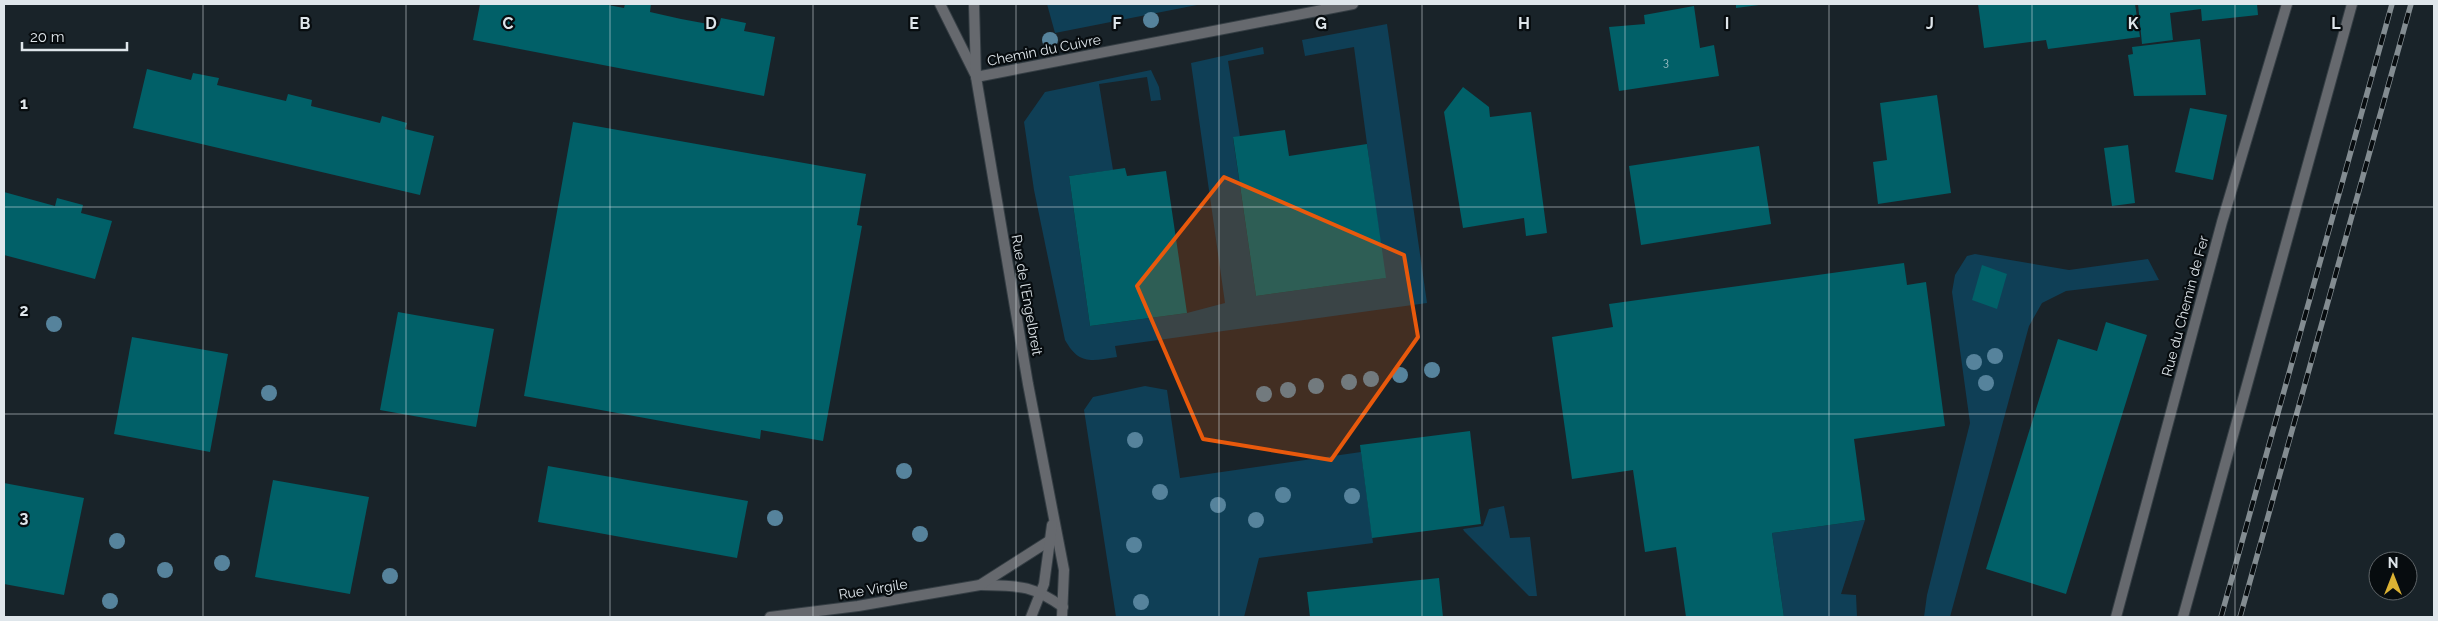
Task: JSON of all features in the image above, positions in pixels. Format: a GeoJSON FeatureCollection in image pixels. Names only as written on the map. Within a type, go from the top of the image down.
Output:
{"type":"FeatureCollection","features":[{"type":"Feature","properties":{"kind":"street","name":"Rue de l'Engelbreit"},"geometry":{"type":"LineString","coordinates":[[940,4],[976,77]]}},
{"type":"Feature","properties":{"kind":"street","name":"Rue de l'Engelbreit"},"geometry":{"type":"LineString","coordinates":[[974,4],[976,77],[1064,570],[1063,612]]}},
{"type":"Feature","properties":{"kind":"street","name":"Chemin du Cuivre"},"geometry":{"type":"LineString","coordinates":[[976,77],[1354,4]]}},
{"type":"Feature","properties":{"kind":"street","name":"Rue du Chemin de Fer"},"geometry":{"type":"LineString","coordinates":[[2116,617],[2222,222],[2287,4]]}},
{"type":"Feature","properties":{"kind":"street"},"geometry":{"type":"LineString","coordinates":[[2183,617],[2352,4]]}},
{"type":"Feature","properties":{"kind":"street","name":"Rue de l'Engelbreit"},"geometry":{"type":"LineString","coordinates":[[1031,617],[1041,592],[1053,516]]}},
{"type":"Feature","properties":{"kind":"street","name":"Rue Virgile"},"geometry":{"type":"LineString","coordinates":[[980,586],[1049,541]]}},
{"type":"Feature","properties":{"kind":"street","name":"Rue Virgile"},"geometry":{"type":"LineString","coordinates":[[770,617],[858,606],[980,586],[1022,587],[1041,592],[1063,612]]}},
{"type":"Feature","properties":{"kind":"highlighted area"},"geometry":{"type":"Polygon","coordinates":[[[1224,177],[1404,255],[1418,337],[1331,460],[1203,439],[1137,286],[1224,177]]]}},
{"type":"Feature","properties":{"kind":"shaded area"},"geometry":{"type":"Polygon","coordinates":[[[1047,4],[1202,4],[1055,33],[1047,4]]]}},
{"type":"Feature","properties":{"kind":"shaded area"},"geometry":{"type":"Polygon","coordinates":[[[1387,24],[1427,303],[1115,346],[1117,357],[1093,360],[1075,354],[1065,340],[1034,190],[1024,122],[1045,92],[1151,70],[1159,87],[1161,100],[1151,101],[1147,77],[1099,84],[1113,170],[1069,176],[1090,326],[1187,313],[1225,303],[1191,63],[1263,47],[1264,54],[1228,61],[1240,137],[1233,138],[1256,296],[1385,278],[1354,47],[1305,56],[1302,40],[1387,24]]]}},
{"type":"Feature","properties":{"kind":"shaded area"},"geometry":{"type":"Polygon","coordinates":[[[1975,254],[2069,270],[2148,259],[2159,280],[2066,291],[2042,303],[2029,326],[1950,617],[1924,617],[1927,595],[1970,423],[1952,292],[1955,275],[1967,256],[1975,254]]]}},
{"type":"Feature","properties":{"kind":"shaded area"},"geometry":{"type":"Polygon","coordinates":[[[1145,386],[1167,390],[1180,478],[1361,452],[1373,543],[1259,558],[1244,617],[1116,617],[1084,410],[1093,397],[1145,386]]]}},
{"type":"Feature","properties":{"kind":"shaded area"},"geometry":{"type":"Polygon","coordinates":[[[1504,506],[1510,538],[1530,537],[1537,596],[1529,596],[1463,529],[1483,526],[1489,509],[1504,506]]]}},
{"type":"Feature","properties":{"kind":"shaded area"},"geometry":{"type":"Polygon","coordinates":[[[1865,520],[1841,594],[1856,595],[1857,617],[1784,617],[1772,533],[1865,520]]]}},
{"type":"Feature","properties":{"kind":"building"},"geometry":{"type":"Polygon","coordinates":[[[480,4],[603,4],[624,8],[625,4],[651,4],[650,12],[681,19],[719,26],[721,18],[746,23],[744,31],[775,37],[764,96],[473,40],[480,4]]]}},
{"type":"Feature","properties":{"kind":"building"},"geometry":{"type":"Polygon","coordinates":[[[1736,4],[1759,4],[1759,5],[1736,8],[1736,4]]]}},
{"type":"Feature","properties":{"kind":"building"},"geometry":{"type":"Polygon","coordinates":[[[1978,4],[2135,4],[2140,37],[2048,49],[2046,40],[1984,48],[1978,4]]]}},
{"type":"Feature","properties":{"kind":"building"},"geometry":{"type":"Polygon","coordinates":[[[2138,4],[2257,4],[2258,15],[2202,21],[2201,9],[2170,13],[2173,40],[2142,44],[2138,4]]]}},
{"type":"Feature","properties":{"kind":"building"},"geometry":{"type":"Polygon","coordinates":[[[1694,6],[1700,48],[1714,45],[1719,76],[1619,91],[1609,27],[1645,24],[1644,15],[1694,6]]]}},
{"type":"Feature","properties":{"kind":"building"},"geometry":{"type":"Polygon","coordinates":[[[2200,39],[2206,95],[2134,96],[2128,55],[2133,54],[2132,47],[2200,39]]]}},
{"type":"Feature","properties":{"kind":"building"},"geometry":{"type":"Polygon","coordinates":[[[147,69],[191,80],[193,73],[219,78],[217,85],[286,101],[288,94],[312,100],[311,106],[380,123],[382,116],[407,123],[405,129],[434,136],[420,195],[133,128],[147,69]]]}},
{"type":"Feature","properties":{"kind":"building"},"geometry":{"type":"Polygon","coordinates":[[[1463,87],[1489,107],[1490,117],[1531,112],[1547,233],[1526,236],[1524,218],[1463,228],[1444,112],[1463,87]]]}},
{"type":"Feature","properties":{"kind":"building"},"geometry":{"type":"Polygon","coordinates":[[[1937,95],[1951,193],[1878,204],[1873,162],[1887,160],[1880,103],[1937,95]]]}},
{"type":"Feature","properties":{"kind":"building"},"geometry":{"type":"Polygon","coordinates":[[[2190,108],[2227,115],[2213,180],[2175,172],[2190,108]]]}},
{"type":"Feature","properties":{"kind":"building"},"geometry":{"type":"Polygon","coordinates":[[[573,122],[866,174],[857,225],[862,226],[823,441],[761,430],[760,439],[524,396],[573,122]]]}},
{"type":"Feature","properties":{"kind":"building"},"geometry":{"type":"Polygon","coordinates":[[[1285,130],[1289,156],[1367,144],[1386,278],[1256,296],[1233,137],[1285,130]]]}},
{"type":"Feature","properties":{"kind":"building"},"geometry":{"type":"Polygon","coordinates":[[[2128,145],[2135,203],[2112,206],[2104,148],[2128,145]]]}},
{"type":"Feature","properties":{"kind":"building"},"geometry":{"type":"Polygon","coordinates":[[[1759,146],[1771,224],[1641,245],[1629,166],[1759,146]]]}},
{"type":"Feature","properties":{"kind":"building"},"geometry":{"type":"Polygon","coordinates":[[[1125,168],[1127,176],[1166,171],[1187,313],[1090,326],[1069,176],[1125,168]]]}},
{"type":"Feature","properties":{"kind":"building"},"geometry":{"type":"Polygon","coordinates":[[[4,192],[55,206],[57,198],[83,205],[81,213],[112,221],[95,279],[4,255],[4,192]]]}},
{"type":"Feature","properties":{"kind":"building"},"geometry":{"type":"Polygon","coordinates":[[[1904,263],[1907,285],[1926,282],[1945,426],[1854,439],[1865,520],[1772,533],[1784,617],[1686,617],[1676,547],[1645,552],[1633,470],[1572,479],[1552,337],[1613,327],[1609,304],[1904,263]]]}},
{"type":"Feature","properties":{"kind":"building"},"geometry":{"type":"Polygon","coordinates":[[[1982,265],[2007,274],[1997,309],[1972,300],[1982,265]]]}},
{"type":"Feature","properties":{"kind":"building"},"geometry":{"type":"Polygon","coordinates":[[[398,312],[494,329],[476,427],[380,410],[398,312]]]}},
{"type":"Feature","properties":{"kind":"building"},"geometry":{"type":"Polygon","coordinates":[[[2106,322],[2147,335],[2066,594],[1986,569],[2058,339],[2097,351],[2106,322]]]}},
{"type":"Feature","properties":{"kind":"building"},"geometry":{"type":"Polygon","coordinates":[[[132,337],[228,354],[210,452],[114,434],[132,337]]]}},
{"type":"Feature","properties":{"kind":"building"},"geometry":{"type":"Polygon","coordinates":[[[1470,431],[1481,524],[1372,538],[1360,445],[1470,431]]]}},
{"type":"Feature","properties":{"kind":"building"},"geometry":{"type":"Polygon","coordinates":[[[548,466],[748,501],[737,558],[538,522],[548,466]]]}},
{"type":"Feature","properties":{"kind":"building"},"geometry":{"type":"Polygon","coordinates":[[[273,480],[369,497],[350,594],[255,577],[273,480]]]}},
{"type":"Feature","properties":{"kind":"building"},"geometry":{"type":"Polygon","coordinates":[[[4,483],[84,498],[64,595],[4,584],[4,483]]]}},
{"type":"Feature","properties":{"kind":"building"},"geometry":{"type":"Polygon","coordinates":[[[1439,578],[1443,617],[1310,617],[1307,592],[1439,578]]]}},
{"type":"Feature","properties":{"kind":"railway"},"geometry":{"type":"LineString","coordinates":[[2221,617],[2392,4]]}},
{"type":"Feature","properties":{"kind":"railway"},"geometry":{"type":"LineString","coordinates":[[2240,617],[2411,4]]}}]}
